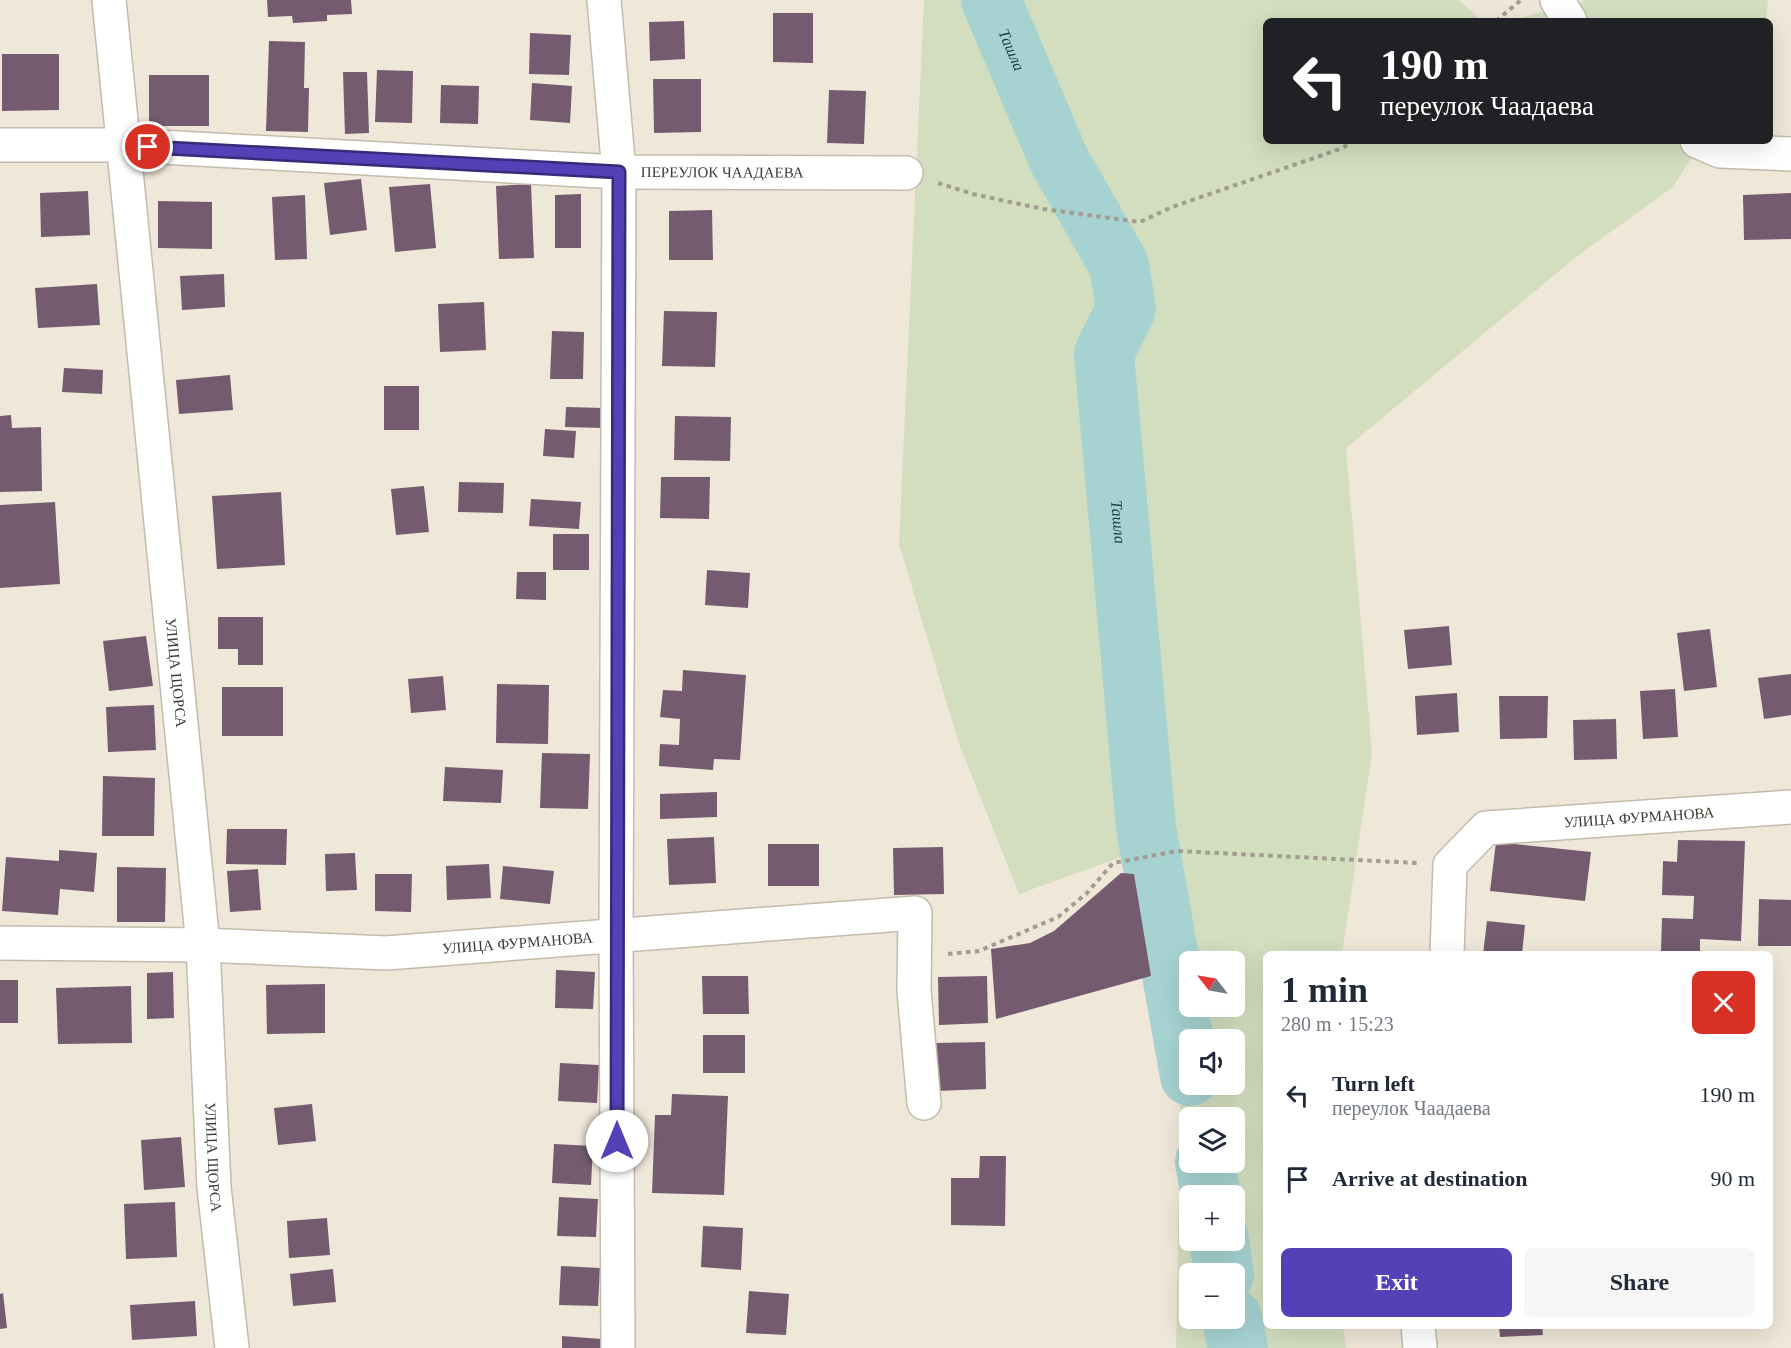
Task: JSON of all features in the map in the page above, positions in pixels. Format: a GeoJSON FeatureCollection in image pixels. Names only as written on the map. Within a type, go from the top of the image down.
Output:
{"type":"FeatureCollection","features":[{"type":"Feature","properties":{"kind":"street","name":"УЛИЦА ЩОРСА"},"geometry":{"type":"LineString","coordinates":[[109,0],[202,945],[214,1187],[232,1348]]}},
{"type":"Feature","properties":{"kind":"street"},"geometry":{"type":"LineString","coordinates":[[604,0],[619,172],[616,935],[618,1348]]}},
{"type":"Feature","properties":{"kind":"street"},"geometry":{"type":"LineString","coordinates":[[1557,0],[1568,18]]}},
{"type":"Feature","properties":{"kind":"street"},"geometry":{"type":"LineString","coordinates":[[1704,144],[1720,151],[1791,154]]}},
{"type":"Feature","properties":{"kind":"street","name":"ПЕРЕУЛОК ЧААДАЕВА"},"geometry":{"type":"LineString","coordinates":[[0,145],[125,146],[619,172],[906,173]]}},
{"type":"Feature","properties":{"kind":"street","name":"УЛИЦА ФУРМАНОВА"},"geometry":{"type":"LineString","coordinates":[[1450,865],[1486,828],[1791,807]]}},
{"type":"Feature","properties":{"kind":"street"},"geometry":{"type":"LineString","coordinates":[[1447,951],[1450,865]]}},
{"type":"Feature","properties":{"kind":"street","name":"УЛИЦА ФУРМАНОВА"},"geometry":{"type":"LineString","coordinates":[[0,943],[202,945],[386,953],[915,914],[914,991],[924,1104]]}},
{"type":"Feature","properties":{"kind":"street"},"geometry":{"type":"LineString","coordinates":[[1418,1329],[1420,1348]]}},
{"type":"Feature","properties":{"kind":"path"},"geometry":{"type":"LineString","coordinates":[[1500,18],[1521,0]]}},
{"type":"Feature","properties":{"kind":"path"},"geometry":{"type":"LineString","coordinates":[[906,173],[973,194],[1044,209],[1140,222],[1172,207],[1343,148],[1348,144]]}},
{"type":"Feature","properties":{"kind":"path"},"geometry":{"type":"LineString","coordinates":[[914,954],[955,954],[979,951],[1058,917],[1087,893],[1113,863],[1178,851],[1450,865]]}},
{"type":"Feature","properties":{"kind":"green space"},"geometry":{"type":"Polygon","coordinates":[[[924,0],[1459,0],[1479,18],[1263,18],[1263,144],[1700,144],[1673,187],[1576,257],[1346,448],[1372,753],[1342,951],[1263,951],[1263,1329],[1343,1329],[1346,1348],[1176,1348],[1179,1173],[1245,1173],[1245,1107],[1180,1107],[1180,1095],[1245,1095],[1245,1029],[1182,1029],[1182,1017],[1245,1017],[1245,951],[1179,951],[1179,982],[1163,842],[1019,894],[959,744],[899,544],[924,0]]]}},
{"type":"Feature","properties":{"kind":"green space"},"geometry":{"type":"Polygon","coordinates":[[[1586,0],[1768,0],[1766,18],[1520,18],[1586,0]]]}},
{"type":"Feature","properties":{"kind":"building"},"geometry":{"type":"Polygon","coordinates":[[[267,0],[351,0],[352,14],[327,15],[327,21],[293,23],[292,16],[268,17],[267,0]]]}},
{"type":"Feature","properties":{"kind":"building"},"geometry":{"type":"Polygon","coordinates":[[[773,13],[813,13],[813,63],[773,62],[773,13]]]}},
{"type":"Feature","properties":{"kind":"building"},"geometry":{"type":"Polygon","coordinates":[[[684,21],[685,59],[650,61],[649,22],[684,21]]]}},
{"type":"Feature","properties":{"kind":"building"},"geometry":{"type":"Polygon","coordinates":[[[530,33],[571,35],[569,75],[529,74],[530,33]]]}},
{"type":"Feature","properties":{"kind":"building"},"geometry":{"type":"Polygon","coordinates":[[[269,41],[305,42],[304,88],[309,88],[308,132],[266,131],[269,41]]]}},
{"type":"Feature","properties":{"kind":"building"},"geometry":{"type":"Polygon","coordinates":[[[2,54],[59,54],[59,110],[2,111],[2,54]]]}},
{"type":"Feature","properties":{"kind":"building"},"geometry":{"type":"Polygon","coordinates":[[[377,70],[413,71],[412,123],[375,122],[377,70]]]}},
{"type":"Feature","properties":{"kind":"building"},"geometry":{"type":"Polygon","coordinates":[[[343,72],[367,72],[369,133],[345,134],[343,72]]]}},
{"type":"Feature","properties":{"kind":"building"},"geometry":{"type":"Polygon","coordinates":[[[149,75],[209,75],[209,126],[149,126],[149,75]]]}},
{"type":"Feature","properties":{"kind":"building"},"geometry":{"type":"Polygon","coordinates":[[[653,79],[701,79],[701,132],[654,133],[653,79]]]}},
{"type":"Feature","properties":{"kind":"building"},"geometry":{"type":"Polygon","coordinates":[[[532,83],[572,86],[570,123],[530,120],[532,83]]]}},
{"type":"Feature","properties":{"kind":"building"},"geometry":{"type":"Polygon","coordinates":[[[441,85],[479,86],[478,124],[440,123],[441,85]]]}},
{"type":"Feature","properties":{"kind":"building"},"geometry":{"type":"Polygon","coordinates":[[[829,90],[866,91],[864,144],[827,143],[829,90]]]}},
{"type":"Feature","properties":{"kind":"building"},"geometry":{"type":"Polygon","coordinates":[[[361,179],[367,230],[330,235],[324,183],[361,179]]]}},
{"type":"Feature","properties":{"kind":"building"},"geometry":{"type":"Polygon","coordinates":[[[430,184],[436,248],[395,252],[389,187],[430,184]]]}},
{"type":"Feature","properties":{"kind":"building"},"geometry":{"type":"Polygon","coordinates":[[[531,184],[534,258],[499,259],[496,186],[531,184]]]}},
{"type":"Feature","properties":{"kind":"building"},"geometry":{"type":"Polygon","coordinates":[[[88,191],[90,235],[41,237],[40,193],[88,191]]]}},
{"type":"Feature","properties":{"kind":"building"},"geometry":{"type":"Polygon","coordinates":[[[1791,193],[1791,239],[1744,240],[1743,195],[1791,193]]]}},
{"type":"Feature","properties":{"kind":"building"},"geometry":{"type":"Polygon","coordinates":[[[581,194],[581,248],[555,248],[555,195],[581,194]]]}},
{"type":"Feature","properties":{"kind":"building"},"geometry":{"type":"Polygon","coordinates":[[[305,195],[307,259],[275,260],[272,197],[305,195]]]}},
{"type":"Feature","properties":{"kind":"building"},"geometry":{"type":"Polygon","coordinates":[[[158,201],[212,202],[212,249],[158,248],[158,201]]]}},
{"type":"Feature","properties":{"kind":"building"},"geometry":{"type":"Polygon","coordinates":[[[712,210],[713,260],[669,260],[669,211],[712,210]]]}},
{"type":"Feature","properties":{"kind":"building"},"geometry":{"type":"Polygon","coordinates":[[[224,274],[225,307],[182,310],[180,276],[224,274]]]}},
{"type":"Feature","properties":{"kind":"building"},"geometry":{"type":"Polygon","coordinates":[[[97,284],[100,325],[38,328],[35,288],[97,284]]]}},
{"type":"Feature","properties":{"kind":"building"},"geometry":{"type":"Polygon","coordinates":[[[484,302],[486,350],[440,352],[438,304],[484,302]]]}},
{"type":"Feature","properties":{"kind":"building"},"geometry":{"type":"Polygon","coordinates":[[[664,311],[717,312],[715,367],[662,366],[664,311]]]}},
{"type":"Feature","properties":{"kind":"building"},"geometry":{"type":"Polygon","coordinates":[[[552,331],[584,332],[583,379],[550,379],[552,331]]]}},
{"type":"Feature","properties":{"kind":"building"},"geometry":{"type":"Polygon","coordinates":[[[64,368],[103,370],[102,394],[62,392],[64,368]]]}},
{"type":"Feature","properties":{"kind":"building"},"geometry":{"type":"Polygon","coordinates":[[[230,375],[233,410],[179,414],[176,380],[230,375]]]}},
{"type":"Feature","properties":{"kind":"building"},"geometry":{"type":"Polygon","coordinates":[[[384,386],[419,386],[419,430],[384,430],[384,386]]]}},
{"type":"Feature","properties":{"kind":"building"},"geometry":{"type":"Polygon","coordinates":[[[566,407],[604,408],[604,428],[565,427],[566,407]]]}},
{"type":"Feature","properties":{"kind":"building"},"geometry":{"type":"Polygon","coordinates":[[[11,415],[12,428],[41,427],[42,491],[0,492],[0,416],[11,415]]]}},
{"type":"Feature","properties":{"kind":"building"},"geometry":{"type":"Polygon","coordinates":[[[675,416],[731,417],[730,461],[674,460],[675,416]]]}},
{"type":"Feature","properties":{"kind":"building"},"geometry":{"type":"Polygon","coordinates":[[[545,429],[576,431],[574,458],[543,456],[545,429]]]}},
{"type":"Feature","properties":{"kind":"building"},"geometry":{"type":"Polygon","coordinates":[[[661,477],[710,477],[709,519],[660,518],[661,477]]]}},
{"type":"Feature","properties":{"kind":"building"},"geometry":{"type":"Polygon","coordinates":[[[459,482],[504,483],[503,513],[458,512],[459,482]]]}},
{"type":"Feature","properties":{"kind":"building"},"geometry":{"type":"Polygon","coordinates":[[[424,486],[429,532],[396,535],[391,489],[424,486]]]}},
{"type":"Feature","properties":{"kind":"building"},"geometry":{"type":"Polygon","coordinates":[[[281,492],[285,565],[217,569],[212,496],[281,492]]]}},
{"type":"Feature","properties":{"kind":"building"},"geometry":{"type":"Polygon","coordinates":[[[531,499],[581,502],[579,529],[529,526],[531,499]]]}},
{"type":"Feature","properties":{"kind":"building"},"geometry":{"type":"Polygon","coordinates":[[[55,502],[60,584],[0,588],[0,505],[55,502]]]}},
{"type":"Feature","properties":{"kind":"building"},"geometry":{"type":"Polygon","coordinates":[[[553,534],[589,534],[589,570],[553,570],[553,534]]]}},
{"type":"Feature","properties":{"kind":"building"},"geometry":{"type":"Polygon","coordinates":[[[707,570],[750,573],[748,608],[705,605],[707,570]]]}},
{"type":"Feature","properties":{"kind":"building"},"geometry":{"type":"Polygon","coordinates":[[[517,572],[546,572],[546,600],[516,599],[517,572]]]}},
{"type":"Feature","properties":{"kind":"building"},"geometry":{"type":"Polygon","coordinates":[[[218,617],[263,617],[263,665],[238,665],[238,649],[218,649],[218,617]]]}},
{"type":"Feature","properties":{"kind":"building"},"geometry":{"type":"Polygon","coordinates":[[[1449,626],[1452,665],[1408,669],[1404,630],[1449,626]]]}},
{"type":"Feature","properties":{"kind":"building"},"geometry":{"type":"Polygon","coordinates":[[[1710,629],[1717,687],[1684,691],[1677,633],[1710,629]]]}},
{"type":"Feature","properties":{"kind":"building"},"geometry":{"type":"Polygon","coordinates":[[[146,636],[153,686],[109,691],[103,641],[146,636]]]}},
{"type":"Feature","properties":{"kind":"building"},"geometry":{"type":"Polygon","coordinates":[[[683,670],[746,675],[740,760],[714,759],[713,770],[659,766],[660,744],[679,745],[680,719],[660,717],[663,690],[682,691],[683,670]]]}},
{"type":"Feature","properties":{"kind":"building"},"geometry":{"type":"Polygon","coordinates":[[[1791,674],[1791,715],[1764,719],[1758,678],[1791,674]]]}},
{"type":"Feature","properties":{"kind":"building"},"geometry":{"type":"Polygon","coordinates":[[[443,676],[446,710],[411,713],[408,679],[443,676]]]}},
{"type":"Feature","properties":{"kind":"building"},"geometry":{"type":"Polygon","coordinates":[[[497,684],[549,685],[548,744],[496,743],[497,684]]]}},
{"type":"Feature","properties":{"kind":"building"},"geometry":{"type":"Polygon","coordinates":[[[222,687],[283,687],[283,736],[222,736],[222,687]]]}},
{"type":"Feature","properties":{"kind":"building"},"geometry":{"type":"Polygon","coordinates":[[[1675,689],[1678,737],[1643,739],[1640,691],[1675,689]]]}},
{"type":"Feature","properties":{"kind":"building"},"geometry":{"type":"Polygon","coordinates":[[[1457,693],[1459,732],[1417,735],[1415,696],[1457,693]]]}},
{"type":"Feature","properties":{"kind":"building"},"geometry":{"type":"Polygon","coordinates":[[[1499,696],[1548,696],[1547,738],[1500,739],[1499,696]]]}},
{"type":"Feature","properties":{"kind":"building"},"geometry":{"type":"Polygon","coordinates":[[[154,705],[156,750],[108,752],[106,707],[154,705]]]}},
{"type":"Feature","properties":{"kind":"building"},"geometry":{"type":"Polygon","coordinates":[[[1616,719],[1617,759],[1574,760],[1573,720],[1616,719]]]}},
{"type":"Feature","properties":{"kind":"building"},"geometry":{"type":"Polygon","coordinates":[[[542,753],[590,754],[588,809],[540,808],[542,753]]]}},
{"type":"Feature","properties":{"kind":"building"},"geometry":{"type":"Polygon","coordinates":[[[445,767],[503,770],[501,803],[443,801],[445,767]]]}},
{"type":"Feature","properties":{"kind":"building"},"geometry":{"type":"Polygon","coordinates":[[[103,776],[155,778],[154,836],[102,836],[103,776]]]}},
{"type":"Feature","properties":{"kind":"building"},"geometry":{"type":"Polygon","coordinates":[[[717,792],[717,817],[660,819],[660,794],[717,792]]]}},
{"type":"Feature","properties":{"kind":"building"},"geometry":{"type":"Polygon","coordinates":[[[227,829],[287,829],[286,865],[226,864],[227,829]]]}},
{"type":"Feature","properties":{"kind":"building"},"geometry":{"type":"Polygon","coordinates":[[[714,837],[716,883],[669,885],[667,839],[714,837]]]}},
{"type":"Feature","properties":{"kind":"building"},"geometry":{"type":"Polygon","coordinates":[[[1678,840],[1745,841],[1741,941],[1700,939],[1700,951],[1661,951],[1662,918],[1693,919],[1694,896],[1662,895],[1663,861],[1677,862],[1678,840]]]}},
{"type":"Feature","properties":{"kind":"building"},"geometry":{"type":"Polygon","coordinates":[[[1496,842],[1591,852],[1585,901],[1490,891],[1496,842]]]}},
{"type":"Feature","properties":{"kind":"building"},"geometry":{"type":"Polygon","coordinates":[[[768,844],[819,844],[819,886],[768,886],[768,844]]]}},
{"type":"Feature","properties":{"kind":"building"},"geometry":{"type":"Polygon","coordinates":[[[943,847],[944,894],[894,895],[893,848],[943,847]]]}},
{"type":"Feature","properties":{"kind":"building"},"geometry":{"type":"Polygon","coordinates":[[[59,850],[97,853],[94,892],[60,889],[58,915],[2,911],[6,857],[59,861],[59,850]]]}},
{"type":"Feature","properties":{"kind":"building"},"geometry":{"type":"Polygon","coordinates":[[[355,853],[357,890],[326,891],[325,854],[355,853]]]}},
{"type":"Feature","properties":{"kind":"building"},"geometry":{"type":"Polygon","coordinates":[[[489,864],[491,898],[447,900],[446,866],[489,864]]]}},
{"type":"Feature","properties":{"kind":"building"},"geometry":{"type":"Polygon","coordinates":[[[503,866],[554,871],[550,904],[500,899],[503,866]]]}},
{"type":"Feature","properties":{"kind":"building"},"geometry":{"type":"Polygon","coordinates":[[[117,867],[166,868],[165,922],[117,922],[117,867]]]}},
{"type":"Feature","properties":{"kind":"building"},"geometry":{"type":"Polygon","coordinates":[[[258,869],[261,910],[230,912],[227,871],[258,869]]]}},
{"type":"Feature","properties":{"kind":"building"},"geometry":{"type":"Polygon","coordinates":[[[1121,873],[1134,874],[1151,976],[996,1019],[991,949],[1030,943],[1054,931],[1121,873]]]}},
{"type":"Feature","properties":{"kind":"building"},"geometry":{"type":"Polygon","coordinates":[[[375,874],[412,874],[411,912],[375,911],[375,874]]]}},
{"type":"Feature","properties":{"kind":"building"},"geometry":{"type":"Polygon","coordinates":[[[1759,899],[1791,900],[1791,946],[1758,946],[1759,899]]]}},
{"type":"Feature","properties":{"kind":"building"},"geometry":{"type":"Polygon","coordinates":[[[1487,921],[1525,925],[1522,951],[1483,951],[1487,921]]]}},
{"type":"Feature","properties":{"kind":"building"},"geometry":{"type":"Polygon","coordinates":[[[556,970],[595,972],[593,1009],[555,1008],[556,970]]]}},
{"type":"Feature","properties":{"kind":"building"},"geometry":{"type":"Polygon","coordinates":[[[173,972],[174,1018],[147,1019],[147,973],[173,972]]]}},
{"type":"Feature","properties":{"kind":"building"},"geometry":{"type":"Polygon","coordinates":[[[702,976],[748,976],[749,1014],[703,1014],[702,976]]]}},
{"type":"Feature","properties":{"kind":"building"},"geometry":{"type":"Polygon","coordinates":[[[987,976],[988,1023],[939,1025],[938,977],[987,976]]]}},
{"type":"Feature","properties":{"kind":"building"},"geometry":{"type":"Polygon","coordinates":[[[0,980],[18,980],[18,1023],[0,1023],[0,980]]]}},
{"type":"Feature","properties":{"kind":"building"},"geometry":{"type":"Polygon","coordinates":[[[325,984],[325,1033],[267,1034],[266,985],[325,984]]]}},
{"type":"Feature","properties":{"kind":"building"},"geometry":{"type":"Polygon","coordinates":[[[131,986],[132,1043],[58,1044],[56,988],[131,986]]]}},
{"type":"Feature","properties":{"kind":"building"},"geometry":{"type":"Polygon","coordinates":[[[703,1035],[745,1035],[745,1073],[703,1073],[703,1035]]]}},
{"type":"Feature","properties":{"kind":"building"},"geometry":{"type":"Polygon","coordinates":[[[985,1042],[986,1089],[937,1091],[936,1043],[985,1042]]]}},
{"type":"Feature","properties":{"kind":"building"},"geometry":{"type":"Polygon","coordinates":[[[560,1063],[599,1065],[597,1103],[558,1101],[560,1063]]]}},
{"type":"Feature","properties":{"kind":"building"},"geometry":{"type":"Polygon","coordinates":[[[672,1094],[728,1096],[724,1195],[652,1193],[655,1115],[671,1115],[672,1094]]]}},
{"type":"Feature","properties":{"kind":"building"},"geometry":{"type":"Polygon","coordinates":[[[312,1104],[316,1141],[278,1145],[274,1108],[312,1104]]]}},
{"type":"Feature","properties":{"kind":"building"},"geometry":{"type":"Polygon","coordinates":[[[181,1137],[185,1187],[144,1190],[141,1140],[181,1137]]]}},
{"type":"Feature","properties":{"kind":"building"},"geometry":{"type":"Polygon","coordinates":[[[554,1144],[593,1146],[591,1185],[552,1183],[554,1144]]]}},
{"type":"Feature","properties":{"kind":"building"},"geometry":{"type":"Polygon","coordinates":[[[980,1156],[1006,1156],[1005,1226],[951,1225],[951,1178],[979,1178],[980,1156]]]}},
{"type":"Feature","properties":{"kind":"building"},"geometry":{"type":"Polygon","coordinates":[[[559,1197],[598,1199],[596,1237],[557,1236],[559,1197]]]}},
{"type":"Feature","properties":{"kind":"building"},"geometry":{"type":"Polygon","coordinates":[[[175,1202],[177,1257],[126,1259],[124,1204],[175,1202]]]}},
{"type":"Feature","properties":{"kind":"building"},"geometry":{"type":"Polygon","coordinates":[[[327,1218],[330,1255],[289,1258],[287,1221],[327,1218]]]}},
{"type":"Feature","properties":{"kind":"building"},"geometry":{"type":"Polygon","coordinates":[[[703,1226],[743,1228],[741,1270],[701,1267],[703,1226]]]}},
{"type":"Feature","properties":{"kind":"building"},"geometry":{"type":"Polygon","coordinates":[[[561,1266],[600,1268],[598,1306],[559,1305],[561,1266]]]}},
{"type":"Feature","properties":{"kind":"building"},"geometry":{"type":"Polygon","coordinates":[[[333,1269],[336,1302],[293,1306],[290,1274],[333,1269]]]}},
{"type":"Feature","properties":{"kind":"building"},"geometry":{"type":"Polygon","coordinates":[[[749,1291],[789,1294],[786,1335],[746,1333],[749,1291]]]}},
{"type":"Feature","properties":{"kind":"building"},"geometry":{"type":"Polygon","coordinates":[[[3,1293],[7,1328],[0,1329],[0,1294],[3,1293]]]}},
{"type":"Feature","properties":{"kind":"building"},"geometry":{"type":"Polygon","coordinates":[[[195,1301],[197,1336],[132,1340],[130,1305],[195,1301]]]}},
{"type":"Feature","properties":{"kind":"building"},"geometry":{"type":"Polygon","coordinates":[[[1499,1329],[1542,1329],[1543,1335],[1500,1337],[1499,1329]]]}},
{"type":"Feature","properties":{"kind":"building"},"geometry":{"type":"Polygon","coordinates":[[[562,1336],[602,1339],[601,1348],[562,1348],[562,1336]]]}},
{"type":"Feature","properties":{"kind":"waterway","name":"Ташла"},"geometry":{"type":"LineString","coordinates":[[991,0],[1059,160],[1119,265],[1126,309],[1104,354],[1146,828],[1182,1029]]}},
{"type":"Feature","properties":{"kind":"waterway","name":"Ташла"},"geometry":{"type":"LineString","coordinates":[[1207,1173],[1209,1185]]}},
{"type":"Feature","properties":{"kind":"waterway","name":"Ташла"},"geometry":{"type":"LineString","coordinates":[[1221,1251],[1222,1263]]}},
{"type":"Feature","properties":{"kind":"waterway","name":"Ташла"},"geometry":{"type":"LineString","coordinates":[[1234,1329],[1238,1348]]}},
{"type":"Feature","properties":{"kind":"route"},"geometry":{"type":"LineString","coordinates":[[148,147],[619,172],[617,1141]]}}]}
